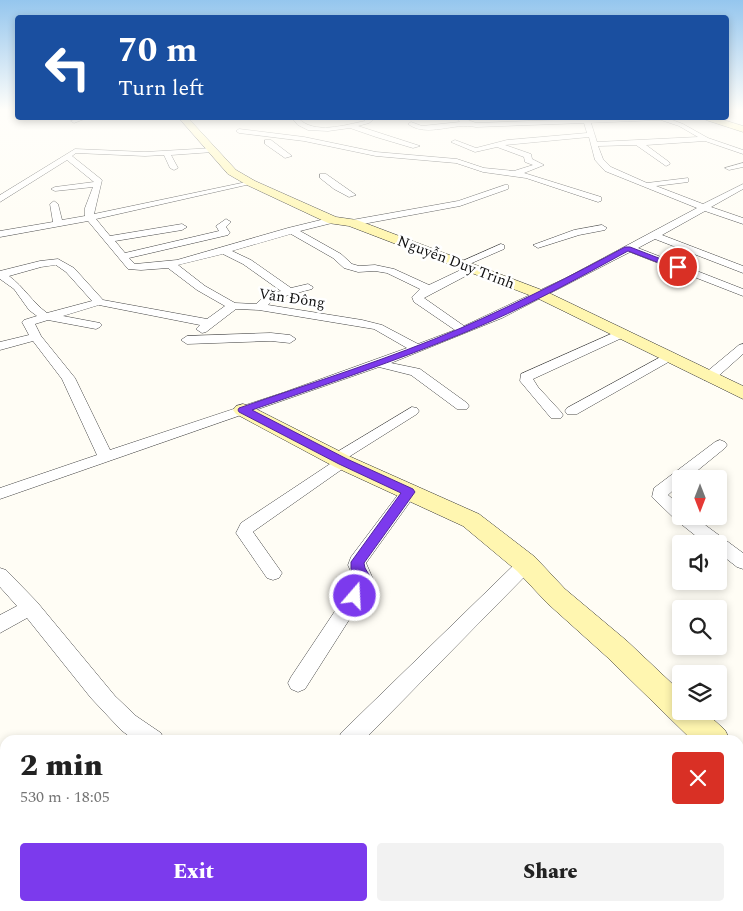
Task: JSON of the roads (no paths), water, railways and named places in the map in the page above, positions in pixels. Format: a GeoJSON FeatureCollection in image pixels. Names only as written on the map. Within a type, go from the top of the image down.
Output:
{"type":"FeatureCollection","features":[{"type":"Feature","properties":{"kind":"street"},"geometry":{"type":"LineString","coordinates":[[0,199],[73,154]]}},
{"type":"Feature","properties":{"kind":"street"},"geometry":{"type":"LineString","coordinates":[[153,154],[173,154]]}},
{"type":"Feature","properties":{"kind":"street"},"geometry":{"type":"LineString","coordinates":[[167,154],[174,168]]}},
{"type":"Feature","properties":{"kind":"street","name":"Nguyễn Duy Trinh"},"geometry":{"type":"LineString","coordinates":[[216,154],[232,172],[251,183],[333,220],[352,222],[542,295],[743,393]]}},
{"type":"Feature","properties":{"kind":"street"},"geometry":{"type":"LineString","coordinates":[[284,154],[288,156]]}},
{"type":"Feature","properties":{"kind":"street"},"geometry":{"type":"LineString","coordinates":[[373,154],[457,161],[483,170],[514,173],[598,199]]}},
{"type":"Feature","properties":{"kind":"street"},"geometry":{"type":"LineString","coordinates":[[514,173],[540,165],[528,160],[528,156],[522,154]]}},
{"type":"Feature","properties":{"kind":"street"},"geometry":{"type":"LineString","coordinates":[[597,154],[603,165],[615,173],[702,208],[743,221]]}},
{"type":"Feature","properties":{"kind":"street"},"geometry":{"type":"LineString","coordinates":[[655,154],[666,164]]}},
{"type":"Feature","properties":{"kind":"street"},"geometry":{"type":"LineString","coordinates":[[67,156],[96,176],[98,184],[89,206],[90,218],[132,267],[171,265],[291,230],[333,220]]}},
{"type":"Feature","properties":{"kind":"street"},"geometry":{"type":"LineString","coordinates":[[729,168],[743,165]]}},
{"type":"Feature","properties":{"kind":"street"},"geometry":{"type":"LineString","coordinates":[[323,176],[337,187],[352,195]]}},
{"type":"Feature","properties":{"kind":"street"},"geometry":{"type":"LineString","coordinates":[[644,185],[685,180]]}},
{"type":"Feature","properties":{"kind":"street"},"geometry":{"type":"LineString","coordinates":[[0,234],[58,222],[90,218],[251,183]]}},
{"type":"Feature","properties":{"kind":"street"},"geometry":{"type":"LineString","coordinates":[[55,189],[98,184]]}},
{"type":"Feature","properties":{"kind":"street"},"geometry":{"type":"LineString","coordinates":[[0,494],[377,363],[463,330],[542,295],[743,186]]}},
{"type":"Feature","properties":{"kind":"street"},"geometry":{"type":"LineString","coordinates":[[352,222],[460,203],[505,187]]}},
{"type":"Feature","properties":{"kind":"street"},"geometry":{"type":"LineString","coordinates":[[54,204],[58,222]]}},
{"type":"Feature","properties":{"kind":"street"},"geometry":{"type":"LineString","coordinates":[[123,256],[225,233],[221,226],[226,222]]}},
{"type":"Feature","properties":{"kind":"street"},"geometry":{"type":"LineString","coordinates":[[108,239],[182,228]]}},
{"type":"Feature","properties":{"kind":"street"},"geometry":{"type":"LineString","coordinates":[[538,246],[577,232],[602,228]]}},
{"type":"Feature","properties":{"kind":"street"},"geometry":{"type":"LineString","coordinates":[[0,229],[15,230]]}},
{"type":"Feature","properties":{"kind":"street"},"geometry":{"type":"LineString","coordinates":[[291,230],[337,256],[348,266],[385,269],[428,289]]}},
{"type":"Feature","properties":{"kind":"street"},"geometry":{"type":"LineString","coordinates":[[653,235],[676,241],[712,259],[743,270]]}},
{"type":"Feature","properties":{"kind":"street"},"geometry":{"type":"LineString","coordinates":[[463,330],[418,300],[418,297],[428,289],[502,247]]}},
{"type":"Feature","properties":{"kind":"street"},"geometry":{"type":"LineString","coordinates":[[628,248],[743,293]]}},
{"type":"Feature","properties":{"kind":"street"},"geometry":{"type":"LineString","coordinates":[[224,251],[247,262],[290,292]]}},
{"type":"Feature","properties":{"kind":"street"},"geometry":{"type":"LineString","coordinates":[[0,274],[40,264],[58,262],[70,270],[99,302]]}},
{"type":"Feature","properties":{"kind":"street","name":"Văn Đông"},"geometry":{"type":"LineString","coordinates":[[171,265],[201,288],[233,306],[259,307],[378,327],[416,348]]}},
{"type":"Feature","properties":{"kind":"street"},"geometry":{"type":"LineString","coordinates":[[0,274],[18,287],[33,308],[44,316],[96,325]]}},
{"type":"Feature","properties":{"kind":"street"},"geometry":{"type":"LineString","coordinates":[[259,307],[270,297],[308,287]]}},
{"type":"Feature","properties":{"kind":"street"},"geometry":{"type":"LineString","coordinates":[[106,456],[68,378],[36,337],[28,322],[99,302],[208,323]]}},
{"type":"Feature","properties":{"kind":"street"},"geometry":{"type":"LineString","coordinates":[[233,306],[187,340],[271,337],[290,339]]}},
{"type":"Feature","properties":{"kind":"street"},"geometry":{"type":"LineString","coordinates":[[556,415],[542,397],[528,384],[526,377],[620,334]]}},
{"type":"Feature","properties":{"kind":"street"},"geometry":{"type":"LineString","coordinates":[[0,346],[36,337]]}},
{"type":"Feature","properties":{"kind":"street"},"geometry":{"type":"LineString","coordinates":[[710,377],[743,348]]}},
{"type":"Feature","properties":{"kind":"street"},"geometry":{"type":"LineString","coordinates":[[572,411],[668,357]]}},
{"type":"Feature","properties":{"kind":"street"},"geometry":{"type":"LineString","coordinates":[[377,363],[415,372],[462,406]]}},
{"type":"Feature","properties":{"kind":"street"},"geometry":{"type":"LineString","coordinates":[[243,410],[340,460],[471,520],[492,534],[526,564],[556,596],[672,702]]}},
{"type":"Feature","properties":{"kind":"street"},"geometry":{"type":"LineString","coordinates":[[273,573],[244,533],[247,527],[412,411]]}},
{"type":"Feature","properties":{"kind":"street"},"geometry":{"type":"LineString","coordinates":[[688,470],[720,445]]}},
{"type":"Feature","properties":{"kind":"street"},"geometry":{"type":"LineString","coordinates":[[672,483],[660,492],[660,497],[672,507]]}},
{"type":"Feature","properties":{"kind":"street"},"geometry":{"type":"LineString","coordinates":[[298,683],[364,582],[357,562],[409,492]]}},
{"type":"Feature","properties":{"kind":"street"},"geometry":{"type":"LineString","coordinates":[[694,525],[707,535]]}},
{"type":"Feature","properties":{"kind":"street"},"geometry":{"type":"LineString","coordinates":[[727,550],[743,562]]}},
{"type":"Feature","properties":{"kind":"street"},"geometry":{"type":"LineString","coordinates":[[354,735],[526,564]]}},
{"type":"Feature","properties":{"kind":"street"},"geometry":{"type":"LineString","coordinates":[[0,575],[30,607],[118,715],[143,735]]}},
{"type":"Feature","properties":{"kind":"street"},"geometry":{"type":"LineString","coordinates":[[0,625],[30,607]]}},
{"type":"Feature","properties":{"kind":"street"},"geometry":{"type":"LineString","coordinates":[[692,720],[708,735]]}}]}
